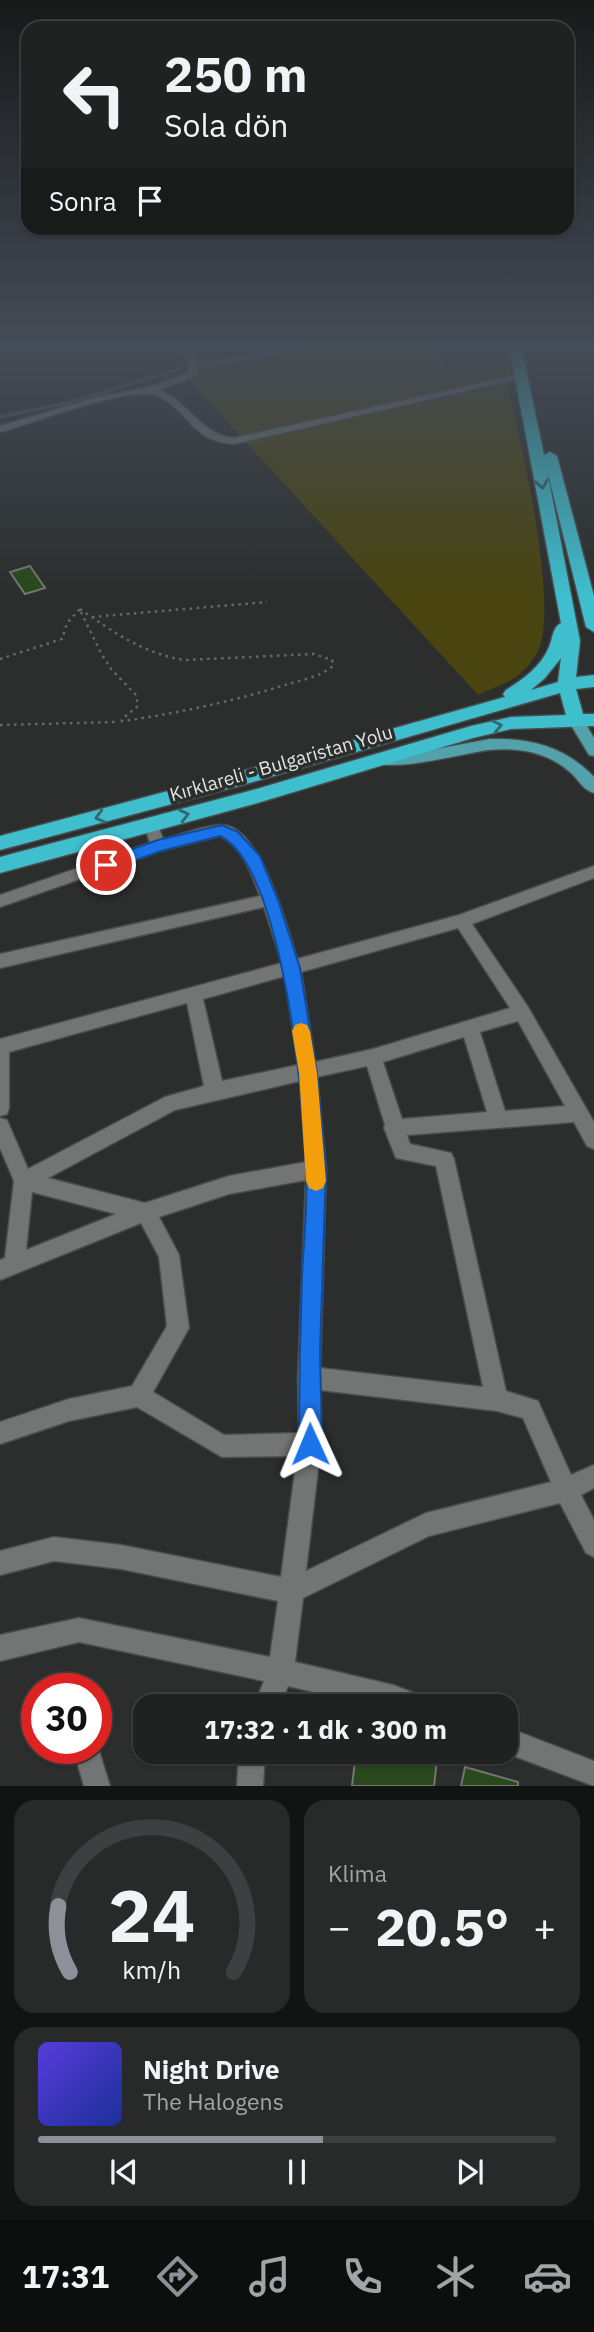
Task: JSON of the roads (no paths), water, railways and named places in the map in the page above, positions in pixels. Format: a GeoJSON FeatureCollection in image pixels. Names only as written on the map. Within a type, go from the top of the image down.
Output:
{"type":"FeatureCollection","features":[{"type":"Feature","properties":{"kind":"highway"},"geometry":{"type":"LineString","coordinates":[[532,428],[572,641],[566,685],[585,720]]}},
{"type":"Feature","properties":{"kind":"highway"},"geometry":{"type":"LineString","coordinates":[[547,428],[591,605],[594,628]]}},
{"type":"Feature","properties":{"kind":"highway"},"geometry":{"type":"LineString","coordinates":[[490,708],[535,680],[554,659],[567,609]]}},
{"type":"Feature","properties":{"kind":"highway","name":"Kırklareli - Bulgaristan Yolu"},"geometry":{"type":"LineString","coordinates":[[0,843],[566,685],[594,681]]}},
{"type":"Feature","properties":{"kind":"highway","name":"Kırklareli - Bulgaristan Yolu"},"geometry":{"type":"LineString","coordinates":[[0,864],[254,797],[511,723],[585,720]]}},
{"type":"Feature","properties":{"kind":"main road"},"geometry":{"type":"LineString","coordinates":[[585,720],[594,751]]}},
{"type":"Feature","properties":{"kind":"main road"},"geometry":{"type":"LineString","coordinates":[[374,761],[417,758],[476,744],[517,744],[552,752],[565,759],[594,787]]}},
{"type":"Feature","properties":{"kind":"street"},"geometry":{"type":"LineString","coordinates":[[200,428],[209,438],[225,442],[292,428]]}},
{"type":"Feature","properties":{"kind":"street"},"geometry":{"type":"LineString","coordinates":[[150,824],[158,846]]}},
{"type":"Feature","properties":{"kind":"street"},"geometry":{"type":"LineString","coordinates":[[0,901],[158,846],[222,830],[238,840],[252,856],[270,900],[292,968],[308,1073],[316,1169],[309,1378],[310,1444],[281,1672],[272,1694]]}},
{"type":"Feature","properties":{"kind":"street"},"geometry":{"type":"LineString","coordinates":[[0,1108],[0,1047],[462,921],[594,872]]}},
{"type":"Feature","properties":{"kind":"street"},"geometry":{"type":"LineString","coordinates":[[0,961],[270,900]]}},
{"type":"Feature","properties":{"kind":"street"},"geometry":{"type":"LineString","coordinates":[[462,921],[522,1012],[594,1140]]}},
{"type":"Feature","properties":{"kind":"street"},"geometry":{"type":"LineString","coordinates":[[193,993],[215,1091]]}},
{"type":"Feature","properties":{"kind":"street"},"geometry":{"type":"LineString","coordinates":[[24,1181],[172,1103],[215,1091],[373,1057],[522,1012]]}},
{"type":"Feature","properties":{"kind":"street"},"geometry":{"type":"LineString","coordinates":[[469,1026],[499,1119]]}},
{"type":"Feature","properties":{"kind":"street"},"geometry":{"type":"LineString","coordinates":[[373,1057],[393,1128],[403,1152],[444,1159],[497,1400]]}},
{"type":"Feature","properties":{"kind":"street"},"geometry":{"type":"LineString","coordinates":[[393,1128],[578,1113]]}},
{"type":"Feature","properties":{"kind":"street"},"geometry":{"type":"LineString","coordinates":[[0,1126],[24,1181],[7,1267]]}},
{"type":"Feature","properties":{"kind":"street"},"geometry":{"type":"LineString","coordinates":[[7,1267],[145,1212],[229,1185],[316,1169]]}},
{"type":"Feature","properties":{"kind":"street"},"geometry":{"type":"LineString","coordinates":[[24,1181],[145,1212],[169,1255],[178,1328],[139,1396]]}},
{"type":"Feature","properties":{"kind":"street"},"geometry":{"type":"LineString","coordinates":[[309,1378],[497,1400],[530,1409],[594,1545]]}},
{"type":"Feature","properties":{"kind":"street"},"geometry":{"type":"LineString","coordinates":[[0,1433],[69,1410],[139,1396],[222,1446],[310,1444]]}},
{"type":"Feature","properties":{"kind":"street"},"geometry":{"type":"LineString","coordinates":[[0,1563],[54,1549],[121,1557],[291,1591],[426,1525],[566,1490],[594,1476]]}},
{"type":"Feature","properties":{"kind":"street"},"geometry":{"type":"LineString","coordinates":[[0,1648],[79,1630],[376,1694]]}},
{"type":"Feature","properties":{"kind":"street"},"geometry":{"type":"LineString","coordinates":[[518,1745],[594,1774]]}},
{"type":"Feature","properties":{"kind":"street"},"geometry":{"type":"LineString","coordinates":[[91,1764],[97,1786]]}},
{"type":"Feature","properties":{"kind":"street"},"geometry":{"type":"LineString","coordinates":[[250,1786],[251,1764]]}}]}
